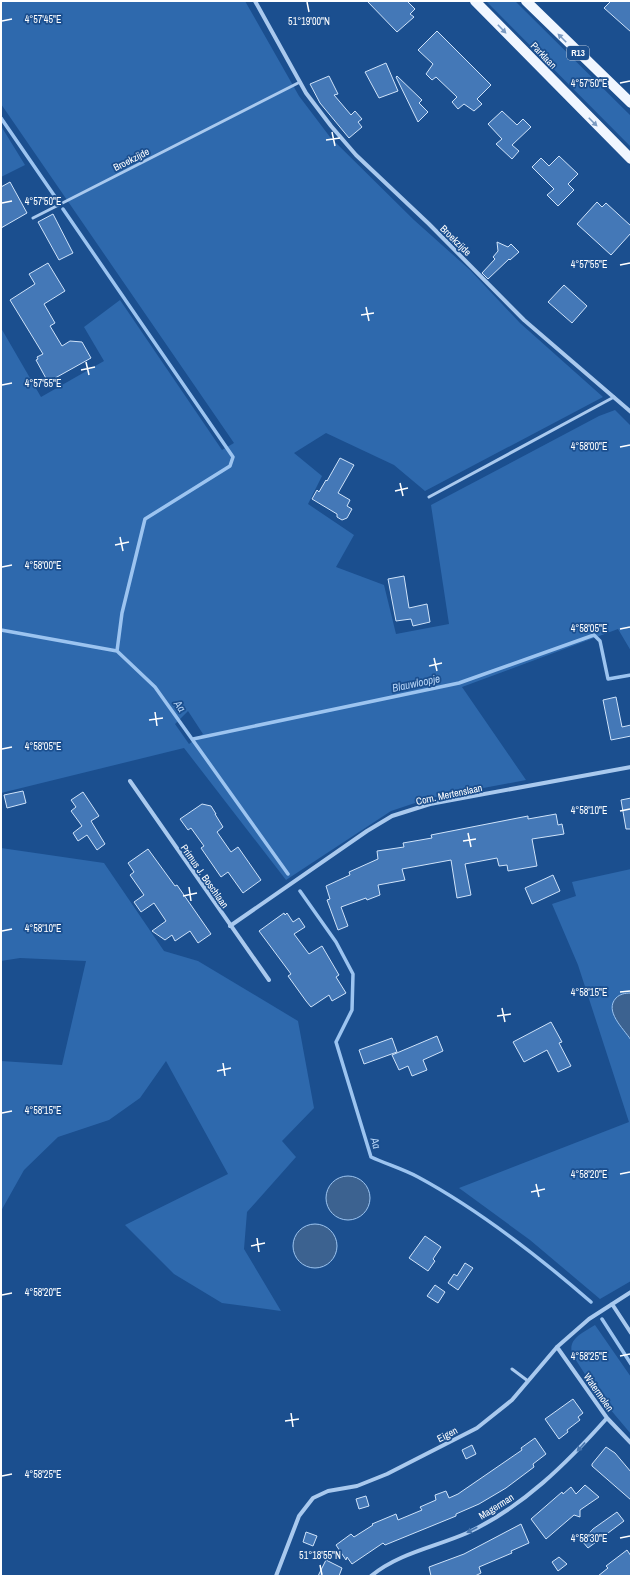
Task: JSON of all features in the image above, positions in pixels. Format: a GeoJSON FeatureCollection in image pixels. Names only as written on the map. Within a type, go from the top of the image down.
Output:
{"type":"FeatureCollection","features":[{"type":"Feature","properties":{"kind":"main road","name":"Parklaan"},"geometry":{"type":"LineString","coordinates":[[475,1],[631,159]]}},
{"type":"Feature","properties":{"kind":"main road","name":"R13"},"geometry":{"type":"LineString","coordinates":[[526,1],[631,103]]}},
{"type":"Feature","properties":{"kind":"street","name":"Broekzijde"},"geometry":{"type":"LineString","coordinates":[[255,1],[300,82],[331,126],[356,155],[429,224],[524,320],[631,412]]}},
{"type":"Feature","properties":{"kind":"street","name":"Corn. Mertenslaan"},"geometry":{"type":"LineString","coordinates":[[230,926],[367,831],[392,816],[430,804],[631,767]]}},
{"type":"Feature","properties":{"kind":"street","name":"Primus J. Boschlaan"},"geometry":{"type":"LineString","coordinates":[[130,781],[269,980]]}},
{"type":"Feature","properties":{"kind":"street","name":"Eigen"},"geometry":{"type":"LineString","coordinates":[[276,1576],[299,1516],[313,1498],[328,1491],[357,1486],[386,1474],[477,1428],[512,1400],[557,1347],[589,1319],[631,1292]]}},
{"type":"Feature","properties":{"kind":"street"},"geometry":{"type":"LineString","coordinates":[[612,1304],[631,1333]]}},
{"type":"Feature","properties":{"kind":"street","name":"Watermolen"},"geometry":{"type":"LineString","coordinates":[[557,1347],[607,1418],[631,1443]]}},
{"type":"Feature","properties":{"kind":"street","name":"Magerman"},"geometry":{"type":"LineString","coordinates":[[371,1576],[389,1563],[468,1532],[524,1498],[564,1465],[607,1418]]}},
{"type":"Feature","properties":{"kind":"lane","name":"Broekzijde"},"geometry":{"type":"LineString","coordinates":[[33,218],[300,82]]}},
{"type":"Feature","properties":{"kind":"lane"},"geometry":{"type":"LineString","coordinates":[[429,497],[614,397]]}},
{"type":"Feature","properties":{"kind":"lane"},"geometry":{"type":"LineString","coordinates":[[512,1369],[528,1381]]}},
{"type":"Feature","properties":{"kind":"shaded area"},"geometry":{"type":"Polygon","coordinates":[[[1,1],[245,1],[299,96],[330,137],[414,220],[470,270],[520,323],[603,397],[425,491],[394,465],[326,433],[294,453],[322,476],[308,504],[354,535],[336,567],[384,585],[396,634],[449,624],[431,505],[599,416],[615,410],[631,426],[631,651],[618,629],[462,687],[526,780],[430,798],[391,811],[286,880],[184,748],[1,793],[1,328],[41,397],[104,361],[84,327],[120,300],[222,450],[234,443],[1,104],[1,1]],[[188,711],[175,724],[189,744],[203,734],[188,711]]]}},
{"type":"Feature","properties":{"kind":"shaded area"},"geometry":{"type":"Polygon","coordinates":[[[486,1],[515,1],[631,116],[631,147],[486,1]]]}},
{"type":"Feature","properties":{"kind":"shaded area"},"geometry":{"type":"Polygon","coordinates":[[[1,126],[25,165],[1,177],[1,126]]]}},
{"type":"Feature","properties":{"kind":"shaded area"},"geometry":{"type":"Polygon","coordinates":[[[1,848],[104,863],[164,951],[198,961],[298,1021],[314,1108],[282,1141],[296,1157],[247,1212],[244,1249],[281,1311],[222,1303],[174,1274],[125,1225],[228,1174],[166,1061],[140,1098],[109,1120],[58,1137],[24,1170],[1,1211],[1,1061],[62,1065],[86,961],[20,958],[1,961],[1,848]]]}},
{"type":"Feature","properties":{"kind":"shaded area"},"geometry":{"type":"Polygon","coordinates":[[[631,869],[631,1281],[600,1299],[530,1240],[459,1188],[629,1122],[578,965],[552,904],[576,896],[572,882],[631,869]]]}},
{"type":"Feature","properties":{"kind":"shaded area"},"geometry":{"type":"Polygon","coordinates":[[[631,993],[631,1040],[613,1014],[612,1008],[616,998],[623,994],[631,993]]]}},
{"type":"Feature","properties":{"kind":"shaded area"},"geometry":{"type":"Polygon","coordinates":[[[344,1176],[352,1176],[364,1182],[370,1194],[370,1202],[364,1214],[352,1220],[344,1220],[332,1214],[326,1202],[326,1194],[332,1182],[344,1176]]]}},
{"type":"Feature","properties":{"kind":"shaded area"},"geometry":{"type":"Polygon","coordinates":[[[311,1224],[319,1224],[331,1230],[337,1242],[337,1250],[331,1262],[319,1268],[311,1268],[299,1262],[293,1250],[293,1242],[299,1230],[311,1224]]]}},
{"type":"Feature","properties":{"kind":"shaded area"},"geometry":{"type":"Polygon","coordinates":[[[595,1325],[631,1377],[631,1434],[599,1396],[572,1354],[571,1348],[574,1340],[581,1333],[595,1325]]]}},
{"type":"Feature","properties":{"kind":"building"},"geometry":{"type":"Polygon","coordinates":[[[367,1],[407,1],[415,9],[410,14],[414,17],[397,32],[367,1]]]}},
{"type":"Feature","properties":{"kind":"building"},"geometry":{"type":"Polygon","coordinates":[[[611,1],[631,1],[631,32],[604,8],[611,1]]]}},
{"type":"Feature","properties":{"kind":"building"},"geometry":{"type":"Polygon","coordinates":[[[437,31],[491,85],[477,99],[482,104],[474,111],[464,104],[458,109],[452,102],[457,97],[436,77],[432,80],[426,74],[433,64],[418,50],[437,31]]]}},
{"type":"Feature","properties":{"kind":"building"},"geometry":{"type":"Polygon","coordinates":[[[386,63],[398,91],[379,98],[365,72],[386,63]]]}},
{"type":"Feature","properties":{"kind":"building"},"geometry":{"type":"Polygon","coordinates":[[[329,76],[338,94],[334,95],[351,115],[355,111],[362,119],[358,122],[362,127],[349,138],[320,103],[310,84],[329,76]]]}},
{"type":"Feature","properties":{"kind":"building"},"geometry":{"type":"Polygon","coordinates":[[[397,76],[422,100],[419,103],[428,112],[418,122],[396,77],[397,76]]]}},
{"type":"Feature","properties":{"kind":"building"},"geometry":{"type":"Polygon","coordinates":[[[502,111],[517,125],[523,119],[531,127],[512,145],[519,151],[512,159],[496,144],[502,139],[488,124],[502,111]]]}},
{"type":"Feature","properties":{"kind":"building"},"geometry":{"type":"Polygon","coordinates":[[[559,156],[578,174],[568,184],[574,190],[558,206],[547,195],[554,189],[532,167],[541,158],[549,166],[559,156]]]}},
{"type":"Feature","properties":{"kind":"building"},"geometry":{"type":"Polygon","coordinates":[[[10,182],[27,213],[1,228],[1,187],[10,182]]]}},
{"type":"Feature","properties":{"kind":"building"},"geometry":{"type":"Polygon","coordinates":[[[597,202],[602,207],[606,203],[631,226],[631,233],[611,255],[577,224],[597,202]]]}},
{"type":"Feature","properties":{"kind":"building"},"geometry":{"type":"Polygon","coordinates":[[[53,214],[73,253],[59,260],[38,222],[53,214]]]}},
{"type":"Feature","properties":{"kind":"building"},"geometry":{"type":"Polygon","coordinates":[[[497,242],[508,247],[511,244],[519,252],[510,260],[509,259],[488,279],[482,273],[495,259],[493,257],[498,251],[497,242]]]}},
{"type":"Feature","properties":{"kind":"building"},"geometry":{"type":"Polygon","coordinates":[[[48,263],[65,291],[44,304],[55,323],[50,326],[62,346],[70,341],[82,342],[91,358],[48,382],[36,360],[38,359],[37,357],[43,354],[10,300],[35,284],[29,274],[48,263]]]}},
{"type":"Feature","properties":{"kind":"building"},"geometry":{"type":"Polygon","coordinates":[[[564,285],[587,306],[572,323],[548,302],[564,285]]]}},
{"type":"Feature","properties":{"kind":"building"},"geometry":{"type":"Polygon","coordinates":[[[340,458],[354,465],[338,493],[350,500],[347,506],[352,509],[347,518],[342,520],[337,517],[337,514],[312,499],[317,490],[319,492],[326,480],[327,481],[340,458]]]}},
{"type":"Feature","properties":{"kind":"building"},"geometry":{"type":"Polygon","coordinates":[[[404,576],[409,608],[427,604],[430,622],[413,626],[411,619],[396,621],[388,579],[404,576]]]}},
{"type":"Feature","properties":{"kind":"building"},"geometry":{"type":"Polygon","coordinates":[[[616,697],[622,727],[631,725],[631,736],[611,740],[603,700],[616,697]]]}},
{"type":"Feature","properties":{"kind":"building"},"geometry":{"type":"Polygon","coordinates":[[[23,791],[26,803],[7,808],[4,795],[23,791]]]}},
{"type":"Feature","properties":{"kind":"building"},"geometry":{"type":"Polygon","coordinates":[[[83,792],[99,816],[91,821],[105,844],[97,850],[87,835],[78,841],[73,833],[82,826],[71,811],[76,807],[71,800],[83,792]]]}},
{"type":"Feature","properties":{"kind":"building"},"geometry":{"type":"Polygon","coordinates":[[[631,798],[631,829],[626,829],[621,800],[631,798]]]}},
{"type":"Feature","properties":{"kind":"building"},"geometry":{"type":"Polygon","coordinates":[[[202,804],[211,806],[216,814],[223,827],[217,832],[231,852],[238,847],[261,880],[243,893],[228,872],[221,877],[201,848],[204,846],[191,828],[188,830],[180,819],[202,804]]]}},
{"type":"Feature","properties":{"kind":"building"},"geometry":{"type":"Polygon","coordinates":[[[556,814],[558,825],[562,824],[564,834],[532,839],[537,866],[508,871],[507,865],[499,866],[497,858],[465,864],[471,895],[457,898],[451,860],[402,869],[405,880],[378,885],[380,895],[367,900],[366,898],[341,907],[348,926],[338,930],[327,900],[330,899],[326,886],[350,875],[349,872],[378,859],[377,851],[404,847],[403,843],[432,838],[431,835],[528,816],[528,819],[556,814]]]}},
{"type":"Feature","properties":{"kind":"building"},"geometry":{"type":"Polygon","coordinates":[[[148,849],[175,886],[177,885],[211,934],[198,943],[190,931],[175,941],[172,935],[165,940],[152,931],[166,921],[154,903],[141,912],[134,902],[144,895],[130,875],[134,872],[128,863],[148,849]]]}},
{"type":"Feature","properties":{"kind":"building"},"geometry":{"type":"Polygon","coordinates":[[[553,875],[560,891],[532,904],[525,888],[553,875]]]}},
{"type":"Feature","properties":{"kind":"building"},"geometry":{"type":"Polygon","coordinates":[[[284,913],[285,915],[287,913],[293,922],[299,918],[305,927],[294,934],[309,954],[322,946],[339,975],[336,977],[346,993],[332,1001],[329,995],[311,1007],[306,1001],[288,976],[291,974],[259,931],[284,913]]]}},
{"type":"Feature","properties":{"kind":"building"},"geometry":{"type":"Polygon","coordinates":[[[551,1022],[562,1042],[559,1043],[571,1066],[558,1072],[547,1050],[524,1062],[513,1042],[551,1022]]]}},
{"type":"Feature","properties":{"kind":"building"},"geometry":{"type":"Polygon","coordinates":[[[437,1036],[443,1051],[423,1060],[427,1070],[412,1076],[408,1066],[399,1070],[392,1055],[437,1036]]]}},
{"type":"Feature","properties":{"kind":"building"},"geometry":{"type":"Polygon","coordinates":[[[392,1038],[397,1052],[364,1064],[359,1050],[392,1038]]]}},
{"type":"Feature","properties":{"kind":"building"},"geometry":{"type":"Polygon","coordinates":[[[425,1236],[441,1247],[433,1259],[435,1261],[428,1271],[409,1258],[425,1236]]]}},
{"type":"Feature","properties":{"kind":"building"},"geometry":{"type":"Polygon","coordinates":[[[465,1263],[473,1268],[458,1290],[448,1283],[454,1274],[457,1276],[465,1263]]]}},
{"type":"Feature","properties":{"kind":"building"},"geometry":{"type":"Polygon","coordinates":[[[435,1285],[445,1292],[438,1303],[427,1296],[435,1285]]]}},
{"type":"Feature","properties":{"kind":"building"},"geometry":{"type":"Polygon","coordinates":[[[573,1399],[583,1413],[578,1417],[580,1420],[567,1430],[568,1432],[559,1439],[545,1419],[573,1399]]]}},
{"type":"Feature","properties":{"kind":"building"},"geometry":{"type":"Polygon","coordinates":[[[535,1438],[546,1454],[533,1464],[534,1467],[506,1488],[479,1504],[456,1514],[456,1516],[385,1545],[383,1543],[352,1564],[347,1557],[346,1560],[336,1545],[351,1534],[354,1537],[373,1525],[372,1524],[396,1514],[398,1520],[422,1510],[420,1507],[436,1500],[435,1495],[446,1491],[449,1498],[458,1494],[522,1450],[521,1448],[535,1438]]]}},
{"type":"Feature","properties":{"kind":"building"},"geometry":{"type":"Polygon","coordinates":[[[472,1445],[476,1454],[466,1459],[462,1450],[472,1445]]]}},
{"type":"Feature","properties":{"kind":"building"},"geometry":{"type":"Polygon","coordinates":[[[606,1447],[615,1453],[631,1472],[631,1500],[592,1466],[606,1447]]]}},
{"type":"Feature","properties":{"kind":"building"},"geometry":{"type":"Polygon","coordinates":[[[585,1485],[599,1497],[580,1510],[580,1517],[574,1515],[546,1539],[531,1519],[562,1492],[563,1494],[571,1487],[576,1494],[585,1485]]]}},
{"type":"Feature","properties":{"kind":"building"},"geometry":{"type":"Polygon","coordinates":[[[366,1496],[369,1506],[359,1509],[356,1499],[366,1496]]]}},
{"type":"Feature","properties":{"kind":"building"},"geometry":{"type":"Polygon","coordinates":[[[617,1512],[624,1521],[588,1548],[582,1541],[593,1529],[617,1512]]]}},
{"type":"Feature","properties":{"kind":"building"},"geometry":{"type":"Polygon","coordinates":[[[521,1524],[529,1543],[511,1551],[512,1553],[479,1567],[481,1573],[475,1576],[431,1576],[429,1567],[464,1554],[521,1524]]]}},
{"type":"Feature","properties":{"kind":"building"},"geometry":{"type":"Polygon","coordinates":[[[306,1532],[317,1536],[313,1546],[303,1542],[306,1532]]]}},
{"type":"Feature","properties":{"kind":"building"},"geometry":{"type":"Polygon","coordinates":[[[627,1550],[631,1556],[631,1576],[598,1576],[608,1568],[606,1566],[627,1550]]]}},
{"type":"Feature","properties":{"kind":"building"},"geometry":{"type":"Polygon","coordinates":[[[559,1557],[567,1564],[558,1571],[552,1562],[559,1557]]]}},
{"type":"Feature","properties":{"kind":"building"},"geometry":{"type":"Polygon","coordinates":[[[326,1560],[342,1568],[339,1576],[318,1576],[326,1560]]]}},
{"type":"Feature","properties":{"kind":"waterway"},"geometry":{"type":"LineString","coordinates":[[1,118],[58,201]]}},
{"type":"Feature","properties":{"kind":"waterway"},"geometry":{"type":"LineString","coordinates":[[63,209],[233,457],[230,466],[145,519],[122,613],[117,651]]}},
{"type":"Feature","properties":{"kind":"waterway","name":"Aa"},"geometry":{"type":"LineString","coordinates":[[1,630],[117,651],[155,687],[288,874]]}},
{"type":"Feature","properties":{"kind":"waterway","name":"Blauwloopje"},"geometry":{"type":"LineString","coordinates":[[193,739],[459,683],[594,635],[600,641],[608,679],[631,675]]}},
{"type":"Feature","properties":{"kind":"waterway","name":"Aa"},"geometry":{"type":"LineString","coordinates":[[300,891],[336,942],[353,974],[352,1010],[336,1042],[371,1157],[418,1177],[464,1204],[530,1251],[591,1302]]}},
{"type":"Feature","properties":{"kind":"waterway","name":"Aa"},"geometry":{"type":"LineString","coordinates":[[602,1319],[631,1364]]}}]}
